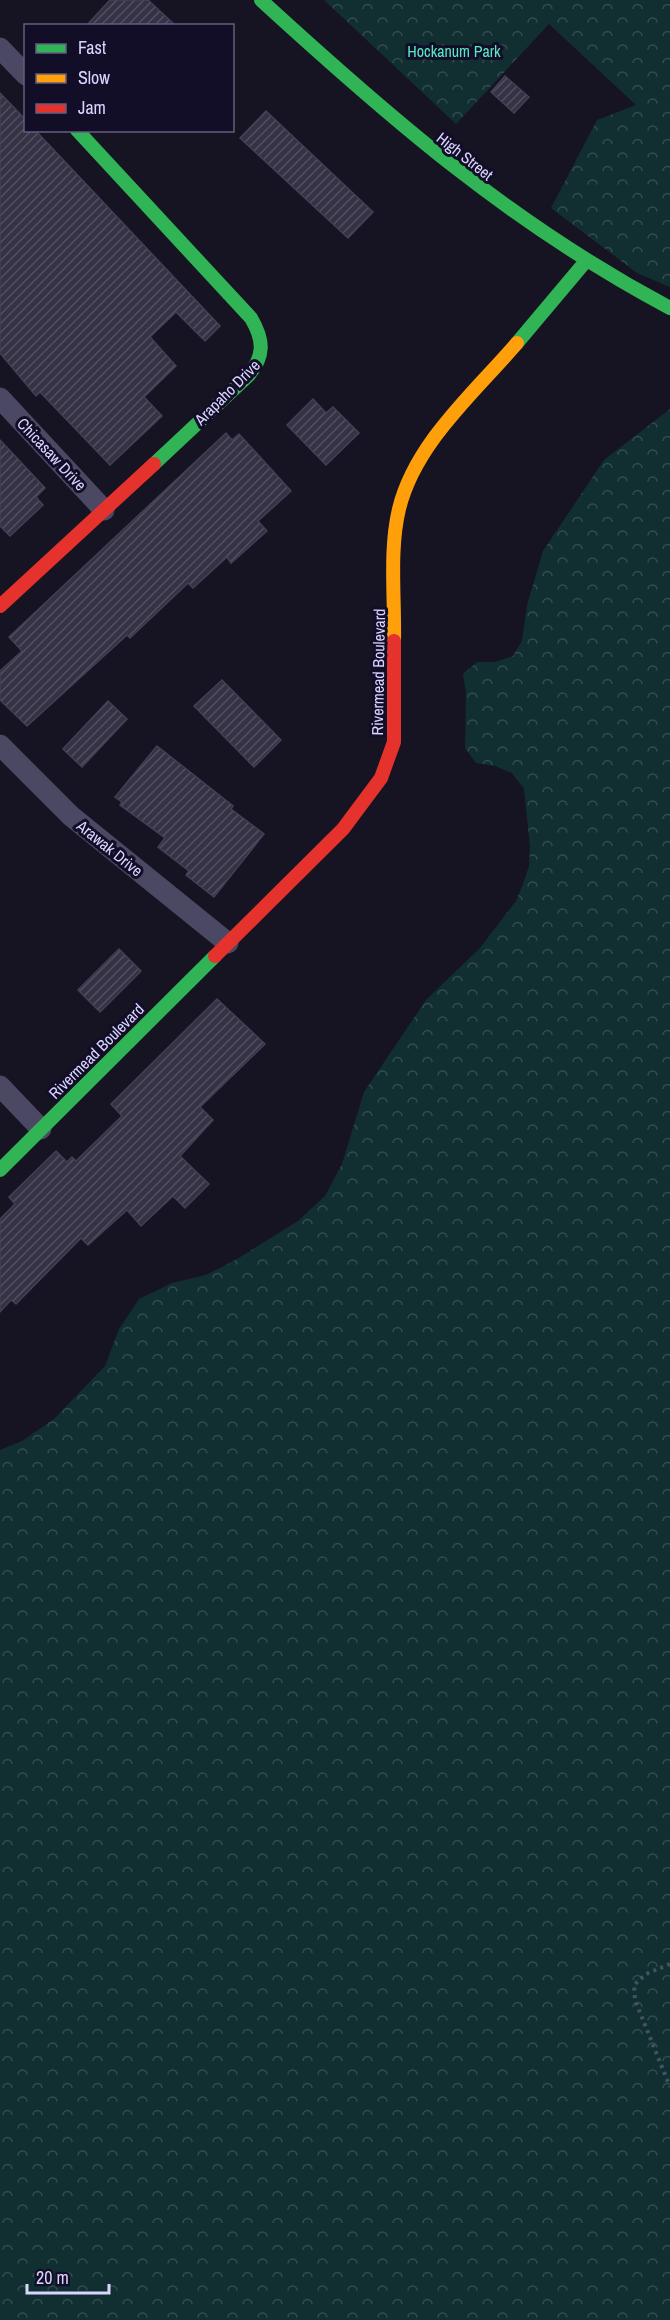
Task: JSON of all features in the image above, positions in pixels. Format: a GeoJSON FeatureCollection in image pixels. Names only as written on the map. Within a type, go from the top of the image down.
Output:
{"type":"FeatureCollection","features":[{"type":"Feature","properties":{"kind":"street","name":"High Street"},"geometry":{"type":"LineString","coordinates":[[261,0],[403,129],[488,196],[586,261],[670,308]]}},
{"type":"Feature","properties":{"kind":"street"},"geometry":{"type":"LineString","coordinates":[[0,48],[24,73]]}},
{"type":"Feature","properties":{"kind":"street","name":"Arapaho Drive"},"geometry":{"type":"LineString","coordinates":[[0,606],[254,369],[262,356],[263,343],[258,328],[244,309],[79,132]]}},
{"type":"Feature","properties":{"kind":"street","name":"Rivermead Boulevard"},"geometry":{"type":"LineString","coordinates":[[0,1170],[359,812],[384,774],[393,751],[396,731],[395,532],[406,485],[435,439],[586,261]]}},
{"type":"Feature","properties":{"kind":"street","name":"Chicasaw Drive"},"geometry":{"type":"LineString","coordinates":[[0,398],[104,510]]}},
{"type":"Feature","properties":{"kind":"street","name":"Arawak Drive"},"geometry":{"type":"LineString","coordinates":[[0,745],[71,816],[228,944]]}},
{"type":"Feature","properties":{"kind":"street"},"geometry":{"type":"LineString","coordinates":[[0,1086],[40,1130]]}},
{"type":"Feature","properties":{"kind":"path"},"geometry":{"type":"LineString","coordinates":[[670,1964],[646,1974],[634,1985],[635,2000],[670,2087]]}},
{"type":"Feature","properties":{"kind":"green space","name":"Hockanum Park"},"geometry":{"type":"Polygon","coordinates":[[[324,0],[670,0],[670,287],[637,273],[551,208],[597,120],[636,105],[549,24],[456,124],[324,0]]]}},
{"type":"Feature","properties":{"kind":"green space"},"geometry":{"type":"Polygon","coordinates":[[[670,409],[670,2320],[0,2320],[0,1450],[22,1441],[54,1419],[105,1366],[119,1329],[139,1299],[172,1283],[206,1275],[237,1259],[298,1221],[325,1196],[342,1164],[364,1092],[426,1000],[480,948],[516,901],[529,866],[530,846],[524,789],[512,773],[495,766],[476,763],[465,748],[466,692],[463,674],[477,662],[495,662],[513,656],[522,641],[527,605],[543,551],[604,460],[670,409]]]}},
{"type":"Feature","properties":{"kind":"building"},"geometry":{"type":"Polygon","coordinates":[[[110,0],[148,0],[174,24],[88,24],[110,0]]]}},
{"type":"Feature","properties":{"kind":"building"},"geometry":{"type":"Polygon","coordinates":[[[505,76],[529,97],[514,113],[491,92],[505,76]]]}},
{"type":"Feature","properties":{"kind":"building"},"geometry":{"type":"Polygon","coordinates":[[[0,93],[24,118],[24,132],[37,132],[220,326],[205,341],[176,312],[150,337],[176,366],[144,397],[162,416],[110,465],[40,392],[36,396],[0,353],[0,93]]]}},
{"type":"Feature","properties":{"kind":"building"},"geometry":{"type":"Polygon","coordinates":[[[266,111],[373,212],[348,238],[240,138],[266,111]]]}},
{"type":"Feature","properties":{"kind":"building"},"geometry":{"type":"Polygon","coordinates":[[[313,399],[326,413],[333,407],[359,433],[326,465],[287,425],[313,399]]]}},
{"type":"Feature","properties":{"kind":"building"},"geometry":{"type":"Polygon","coordinates":[[[226,433],[232,440],[239,434],[291,491],[258,521],[267,531],[231,563],[227,557],[193,588],[188,583],[130,638],[127,635],[27,726],[0,700],[0,671],[22,651],[9,637],[226,433]]]}},
{"type":"Feature","properties":{"kind":"building"},"geometry":{"type":"Polygon","coordinates":[[[0,440],[45,488],[36,497],[43,505],[10,536],[0,526],[0,440]]]}},
{"type":"Feature","properties":{"kind":"building"},"geometry":{"type":"Polygon","coordinates":[[[222,680],[281,740],[254,767],[194,706],[222,680]]]}},
{"type":"Feature","properties":{"kind":"building"},"geometry":{"type":"Polygon","coordinates":[[[108,701],[127,719],[82,767],[63,749],[108,701]]]}},
{"type":"Feature","properties":{"kind":"building"},"geometry":{"type":"Polygon","coordinates":[[[157,746],[233,806],[231,809],[264,834],[214,897],[186,875],[189,871],[158,847],[165,838],[120,805],[122,802],[115,797],[157,746]]]}},
{"type":"Feature","properties":{"kind":"building"},"geometry":{"type":"Polygon","coordinates":[[[119,949],[141,971],[100,1012],[78,990],[119,949]]]}},
{"type":"Feature","properties":{"kind":"building"},"geometry":{"type":"Polygon","coordinates":[[[217,999],[265,1044],[200,1107],[213,1120],[180,1156],[209,1184],[185,1208],[173,1196],[141,1226],[127,1210],[88,1245],[81,1238],[16,1304],[11,1300],[0,1312],[0,1219],[15,1204],[9,1197],[56,1151],[67,1162],[72,1157],[76,1161],[122,1116],[111,1104],[217,999]]]}},
{"type":"Feature","properties":{"kind":"traffic: fast"},"geometry":{"type":"LineString","coordinates":[[261,0],[358,87],[455,168],[558,241],[612,276],[670,308]]}},
{"type":"Feature","properties":{"kind":"traffic: fast"},"geometry":{"type":"LineString","coordinates":[[79,132],[251,318],[260,341],[260,355],[248,376],[154,464]]}},
{"type":"Feature","properties":{"kind":"traffic: fast"},"geometry":{"type":"LineString","coordinates":[[517,343],[586,261]]}},
{"type":"Feature","properties":{"kind":"traffic: fast"},"geometry":{"type":"LineString","coordinates":[[0,1170],[215,956]]}},
{"type":"Feature","properties":{"kind":"traffic: slow"},"geometry":{"type":"LineString","coordinates":[[394,641],[394,541],[399,509],[407,485],[432,440],[517,343]]}},
{"type":"Feature","properties":{"kind":"traffic: jam"},"geometry":{"type":"LineString","coordinates":[[0,606],[154,464]]}},
{"type":"Feature","properties":{"kind":"traffic: jam"},"geometry":{"type":"LineString","coordinates":[[215,956],[343,829],[381,778],[394,742],[394,641]]}}]}
